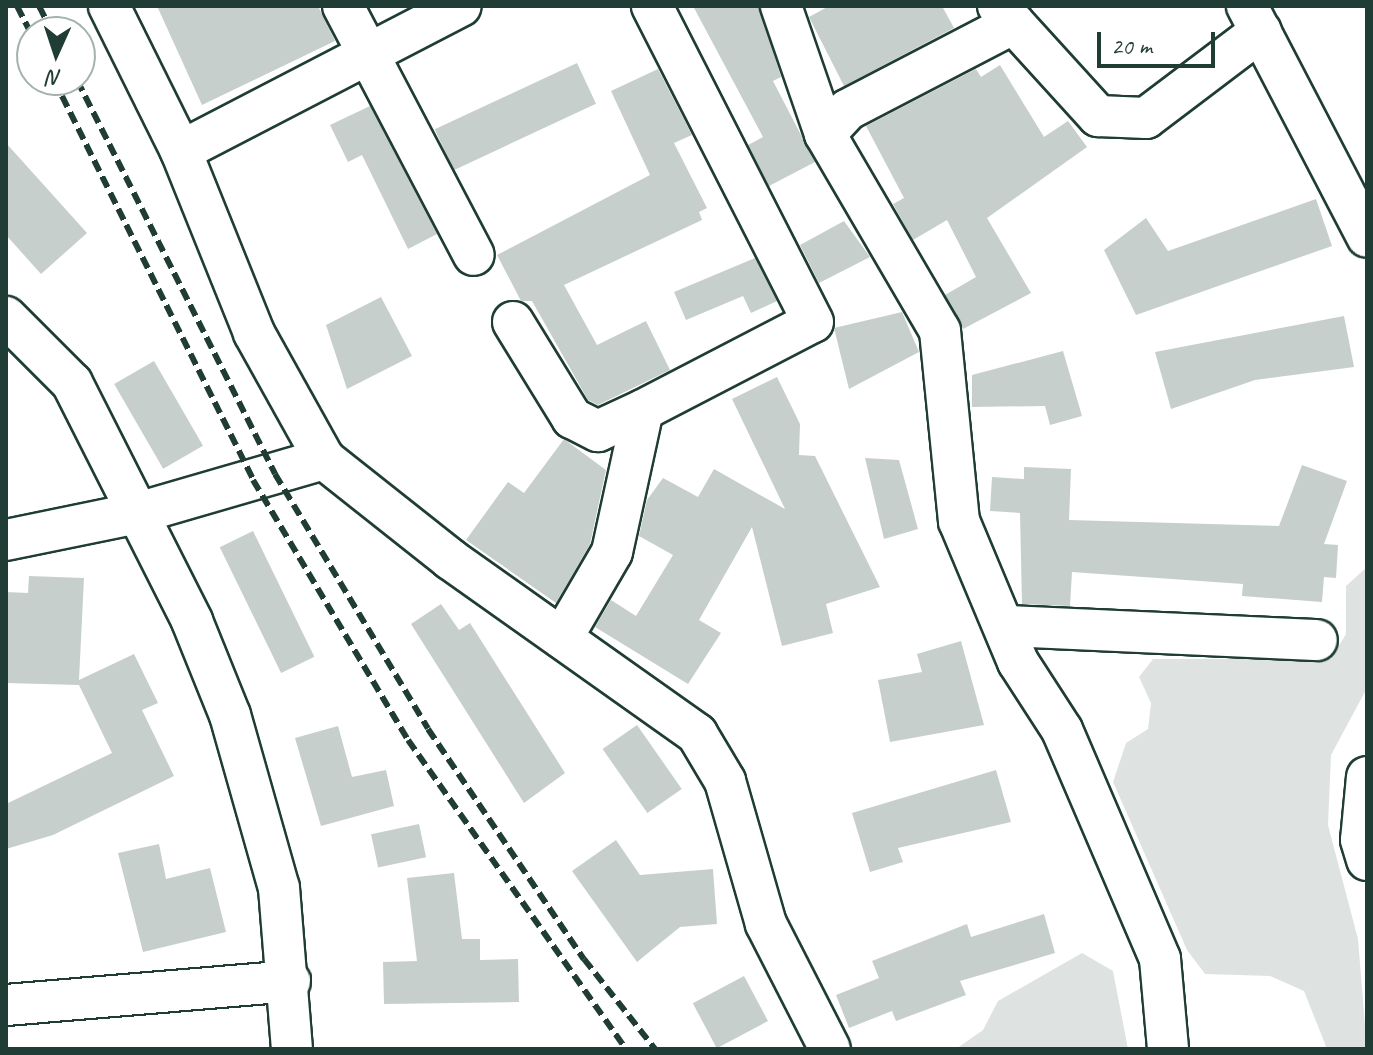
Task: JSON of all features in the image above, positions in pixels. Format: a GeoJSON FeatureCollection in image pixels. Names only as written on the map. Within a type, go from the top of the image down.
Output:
{"type":"FeatureCollection","features":[{"type":"Feature","properties":{"kind":"street"},"geometry":{"type":"LineString","coordinates":[[109,6],[181,151],[254,333],[324,459],[562,638],[651,698],[711,753],[766,924],[830,1049]]}},
{"type":"Feature","properties":{"kind":"street"},"geometry":{"type":"LineString","coordinates":[[343,6],[474,255]]}},
{"type":"Feature","properties":{"kind":"street"},"geometry":{"type":"LineString","coordinates":[[181,151],[461,6]]}},
{"type":"Feature","properties":{"kind":"street"},"geometry":{"type":"LineString","coordinates":[[513,322],[572,418],[598,431],[813,322],[652,6]]}},
{"type":"Feature","properties":{"kind":"street"},"geometry":{"type":"LineString","coordinates":[[781,6],[825,134],[940,331],[959,521],[1006,626],[1018,662],[1062,730],[1160,959],[1168,1049]]}},
{"type":"Feature","properties":{"kind":"street"},"geometry":{"type":"LineString","coordinates":[[825,134],[847,110],[1006,14],[1098,116],[1146,118],[1254,19],[1367,237]]}},
{"type":"Feature","properties":{"kind":"street"},"geometry":{"type":"LineString","coordinates":[[6,317],[72,383],[197,635],[257,798],[279,888],[290,981],[292,1049]]}},
{"type":"Feature","properties":{"kind":"street"},"geometry":{"type":"LineString","coordinates":[[562,638],[612,552],[643,410]]}},
{"type":"Feature","properties":{"kind":"street"},"geometry":{"type":"LineString","coordinates":[[6,540],[138,513],[324,459]]}},
{"type":"Feature","properties":{"kind":"street"},"geometry":{"type":"LineString","coordinates":[[1006,626],[1317,640]]}},
{"type":"Feature","properties":{"kind":"street"},"geometry":{"type":"LineString","coordinates":[[1367,777],[1361,840],[1367,860]]}},
{"type":"Feature","properties":{"kind":"street"},"geometry":{"type":"LineString","coordinates":[[6,1005],[290,981]]}},
{"type":"Feature","properties":{"kind":"shaded area"},"geometry":{"type":"Polygon","coordinates":[[[1367,567],[1367,688],[1331,755],[1328,825],[1358,939],[1367,1049],[1327,1049],[1304,991],[1270,976],[1205,974],[1187,950],[1113,782],[1126,743],[1148,729],[1151,703],[1139,677],[1153,659],[1331,659],[1346,634],[1346,586],[1367,567]]]}},
{"type":"Feature","properties":{"kind":"shaded area"},"geometry":{"type":"Polygon","coordinates":[[[1082,953],[1113,971],[1128,1049],[956,1049],[983,1030],[998,1001],[1082,953]]]}},
{"type":"Feature","properties":{"kind":"building"},"geometry":{"type":"Polygon","coordinates":[[[157,6],[318,6],[335,41],[202,105],[157,6]]]}},
{"type":"Feature","properties":{"kind":"building"},"geometry":{"type":"Polygon","coordinates":[[[693,6],[759,6],[781,77],[773,81],[815,162],[769,186],[748,145],[763,137],[693,6]]]}},
{"type":"Feature","properties":{"kind":"building"},"geometry":{"type":"Polygon","coordinates":[[[829,6],[942,6],[954,28],[844,86],[809,17],[829,6]]]}},
{"type":"Feature","properties":{"kind":"building"},"geometry":{"type":"Polygon","coordinates":[[[577,63],[596,104],[454,170],[435,129],[577,63]]]}},
{"type":"Feature","properties":{"kind":"building"},"geometry":{"type":"Polygon","coordinates":[[[1000,65],[1044,137],[1068,121],[1087,147],[987,218],[1031,293],[963,329],[945,295],[976,277],[947,220],[913,240],[893,204],[904,198],[866,126],[976,69],[981,77],[1000,65]]]}},
{"type":"Feature","properties":{"kind":"building"},"geometry":{"type":"Polygon","coordinates":[[[658,69],[692,135],[674,143],[707,208],[699,212],[702,220],[564,285],[597,345],[646,321],[670,370],[598,405],[588,400],[532,301],[521,301],[497,255],[650,175],[611,91],[658,69]]]}},
{"type":"Feature","properties":{"kind":"building"},"geometry":{"type":"Polygon","coordinates":[[[370,106],[437,234],[408,249],[362,155],[348,162],[330,125],[370,106]]]}},
{"type":"Feature","properties":{"kind":"building"},"geometry":{"type":"Polygon","coordinates":[[[6,143],[87,233],[41,274],[6,235],[6,143]]]}},
{"type":"Feature","properties":{"kind":"building"},"geometry":{"type":"Polygon","coordinates":[[[1316,199],[1332,246],[1136,315],[1104,250],[1146,218],[1168,251],[1316,199]]]}},
{"type":"Feature","properties":{"kind":"building"},"geometry":{"type":"Polygon","coordinates":[[[844,221],[870,257],[819,283],[800,245],[844,221]]]}},
{"type":"Feature","properties":{"kind":"building"},"geometry":{"type":"Polygon","coordinates":[[[755,258],[777,301],[751,313],[743,296],[686,320],[674,292],[755,258]]]}},
{"type":"Feature","properties":{"kind":"building"},"geometry":{"type":"Polygon","coordinates":[[[381,297],[412,356],[347,389],[326,325],[381,297]]]}},
{"type":"Feature","properties":{"kind":"building"},"geometry":{"type":"Polygon","coordinates":[[[902,312],[919,352],[849,389],[834,328],[902,312]]]}},
{"type":"Feature","properties":{"kind":"building"},"geometry":{"type":"Polygon","coordinates":[[[1344,316],[1354,367],[1255,380],[1171,409],[1155,352],[1344,316]]]}},
{"type":"Feature","properties":{"kind":"building"},"geometry":{"type":"Polygon","coordinates":[[[1063,351],[1082,416],[1050,425],[1045,406],[972,407],[972,375],[1063,351]]]}},
{"type":"Feature","properties":{"kind":"building"},"geometry":{"type":"Polygon","coordinates":[[[154,361],[203,446],[163,469],[114,384],[154,361]]]}},
{"type":"Feature","properties":{"kind":"building"},"geometry":{"type":"Polygon","coordinates":[[[777,377],[800,424],[799,455],[815,456],[880,587],[826,604],[833,633],[782,646],[752,527],[699,620],[721,633],[688,684],[595,627],[611,600],[636,616],[673,555],[639,536],[647,500],[663,478],[698,497],[714,469],[785,509],[732,399],[777,377]]]}},
{"type":"Feature","properties":{"kind":"building"},"geometry":{"type":"Polygon","coordinates":[[[564,439],[606,470],[590,544],[556,603],[466,540],[508,482],[524,493],[564,439]]]}},
{"type":"Feature","properties":{"kind":"building"},"geometry":{"type":"Polygon","coordinates":[[[865,458],[899,460],[918,529],[884,539],[865,458]]]}},
{"type":"Feature","properties":{"kind":"building"},"geometry":{"type":"Polygon","coordinates":[[[1302,465],[1347,481],[1324,544],[1338,545],[1336,578],[1324,577],[1322,602],[1242,596],[1243,584],[1072,572],[1070,606],[1022,604],[1020,513],[990,511],[992,477],[1024,479],[1024,467],[1071,469],[1069,520],[1279,526],[1302,465]]]}},
{"type":"Feature","properties":{"kind":"building"},"geometry":{"type":"Polygon","coordinates":[[[253,531],[314,657],[281,673],[220,547],[253,531]]]}},
{"type":"Feature","properties":{"kind":"building"},"geometry":{"type":"Polygon","coordinates":[[[29,576],[84,578],[79,680],[134,654],[158,703],[142,710],[174,776],[53,835],[6,849],[6,804],[112,753],[79,685],[6,683],[6,592],[28,593],[29,576]]]}},
{"type":"Feature","properties":{"kind":"building"},"geometry":{"type":"Polygon","coordinates":[[[441,604],[459,630],[470,623],[565,773],[524,803],[411,624],[441,604]]]}},
{"type":"Feature","properties":{"kind":"building"},"geometry":{"type":"Polygon","coordinates":[[[961,641],[984,725],[890,742],[878,680],[922,672],[917,654],[961,641]]]}},
{"type":"Feature","properties":{"kind":"building"},"geometry":{"type":"Polygon","coordinates":[[[637,725],[682,789],[647,813],[603,749],[637,725]]]}},
{"type":"Feature","properties":{"kind":"building"},"geometry":{"type":"Polygon","coordinates":[[[338,726],[352,777],[386,770],[394,806],[321,826],[295,738],[338,726]]]}},
{"type":"Feature","properties":{"kind":"building"},"geometry":{"type":"Polygon","coordinates":[[[996,770],[1011,822],[898,848],[903,862],[870,872],[852,813],[996,770]]]}},
{"type":"Feature","properties":{"kind":"building"},"geometry":{"type":"Polygon","coordinates":[[[419,824],[426,857],[378,867],[371,834],[419,824]]]}},
{"type":"Feature","properties":{"kind":"building"},"geometry":{"type":"Polygon","coordinates":[[[616,840],[640,875],[713,869],[717,924],[680,927],[637,962],[572,871],[616,840]]]}},
{"type":"Feature","properties":{"kind":"building"},"geometry":{"type":"Polygon","coordinates":[[[159,844],[166,879],[210,868],[226,932],[143,952],[118,853],[159,844]]]}},
{"type":"Feature","properties":{"kind":"building"},"geometry":{"type":"Polygon","coordinates":[[[454,873],[462,939],[480,939],[480,960],[518,959],[519,1002],[384,1004],[383,962],[417,961],[407,878],[454,873]]]}},
{"type":"Feature","properties":{"kind":"building"},"geometry":{"type":"Polygon","coordinates":[[[1044,914],[1055,953],[960,981],[966,995],[896,1021],[892,1011],[849,1028],[836,995],[879,978],[872,961],[967,924],[971,937],[1044,914]]]}},
{"type":"Feature","properties":{"kind":"building"},"geometry":{"type":"Polygon","coordinates":[[[744,976],[768,1021],[717,1048],[693,1003],[744,976]]]}},
{"type":"Feature","properties":{"kind":"railway"},"geometry":{"type":"LineString","coordinates":[[17,6],[22,16]]}},
{"type":"Feature","properties":{"kind":"railway"},"geometry":{"type":"LineString","coordinates":[[39,6],[44,16]]}},
{"type":"Feature","properties":{"kind":"railway"},"geometry":{"type":"LineString","coordinates":[[62,96],[253,480],[408,740],[626,1049]]}},
{"type":"Feature","properties":{"kind":"railway"},"geometry":{"type":"LineString","coordinates":[[85,96],[275,474],[428,729],[584,959],[655,1049]]}}]}
